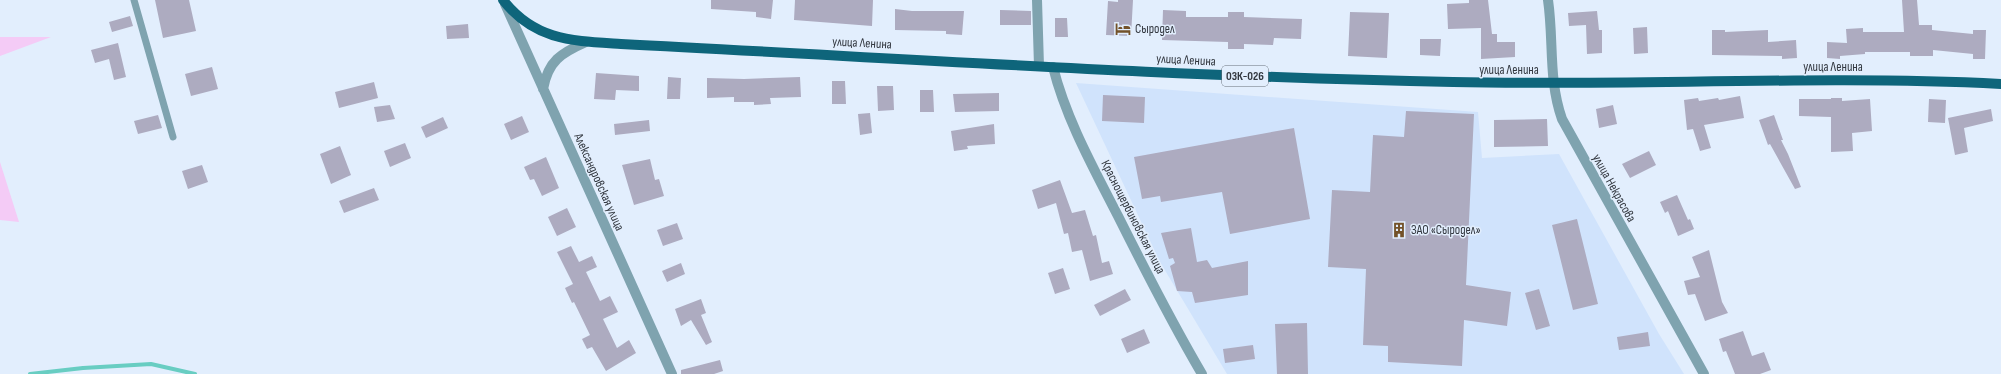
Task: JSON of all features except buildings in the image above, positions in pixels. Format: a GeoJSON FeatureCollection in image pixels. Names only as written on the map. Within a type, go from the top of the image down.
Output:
{"type":"FeatureCollection","features":[{"type":"Feature","properties":{"kind":"main road","name":"улица Ленина"},"geometry":{"type":"LineString","coordinates":[[503,0],[515,14],[537,30],[552,36],[586,42],[1300,79],[1552,83],[1805,79],[1930,80],[2001,84]]}},
{"type":"Feature","properties":{"kind":"street","name":"Александровская улица"},"geometry":{"type":"LineString","coordinates":[[503,0],[672,374]]}},
{"type":"Feature","properties":{"kind":"street"},"geometry":{"type":"LineString","coordinates":[[1037,0],[1039,66]]}},
{"type":"Feature","properties":{"kind":"street","name":"улица Некрасова"},"geometry":{"type":"LineString","coordinates":[[1548,0],[1552,83],[1555,98],[1566,129],[1704,374]]}},
{"type":"Feature","properties":{"kind":"street"},"geometry":{"type":"LineString","coordinates":[[543,89],[552,64],[560,55],[586,42]]}},
{"type":"Feature","properties":{"kind":"street","name":"Краснощербиновская улица"},"geometry":{"type":"LineString","coordinates":[[1053,67],[1062,95],[1090,160],[1179,335],[1202,374]]}},
{"type":"Feature","properties":{"kind":"lane"},"geometry":{"type":"LineString","coordinates":[[134,0],[173,137]]}},
{"type":"Feature","properties":{"kind":"shaded area"},"geometry":{"type":"Polygon","coordinates":[[[0,37],[51,37],[0,56],[0,37]]]}},
{"type":"Feature","properties":{"kind":"shaded area"},"geometry":{"type":"Polygon","coordinates":[[[1076,83],[1478,112],[1482,158],[1559,154],[1659,334],[1684,374],[1227,374],[1160,262],[1076,83]]]}},
{"type":"Feature","properties":{"kind":"shaded area"},"geometry":{"type":"Polygon","coordinates":[[[0,162],[19,222],[0,220],[0,162]]]}},
{"type":"Feature","properties":{"kind":"waterway"},"geometry":{"type":"LineString","coordinates":[[30,374],[83,368],[151,364],[195,374]]}},
{"type":"Feature","properties":{"kind":"place","name":"Сыродел"},"geometry":{"type":"Point","coordinates":[1123,29]}},
{"type":"Feature","properties":{"kind":"place","name":"ЗАО «Сыродел»"},"geometry":{"type":"Point","coordinates":[1399,230]}}]}
